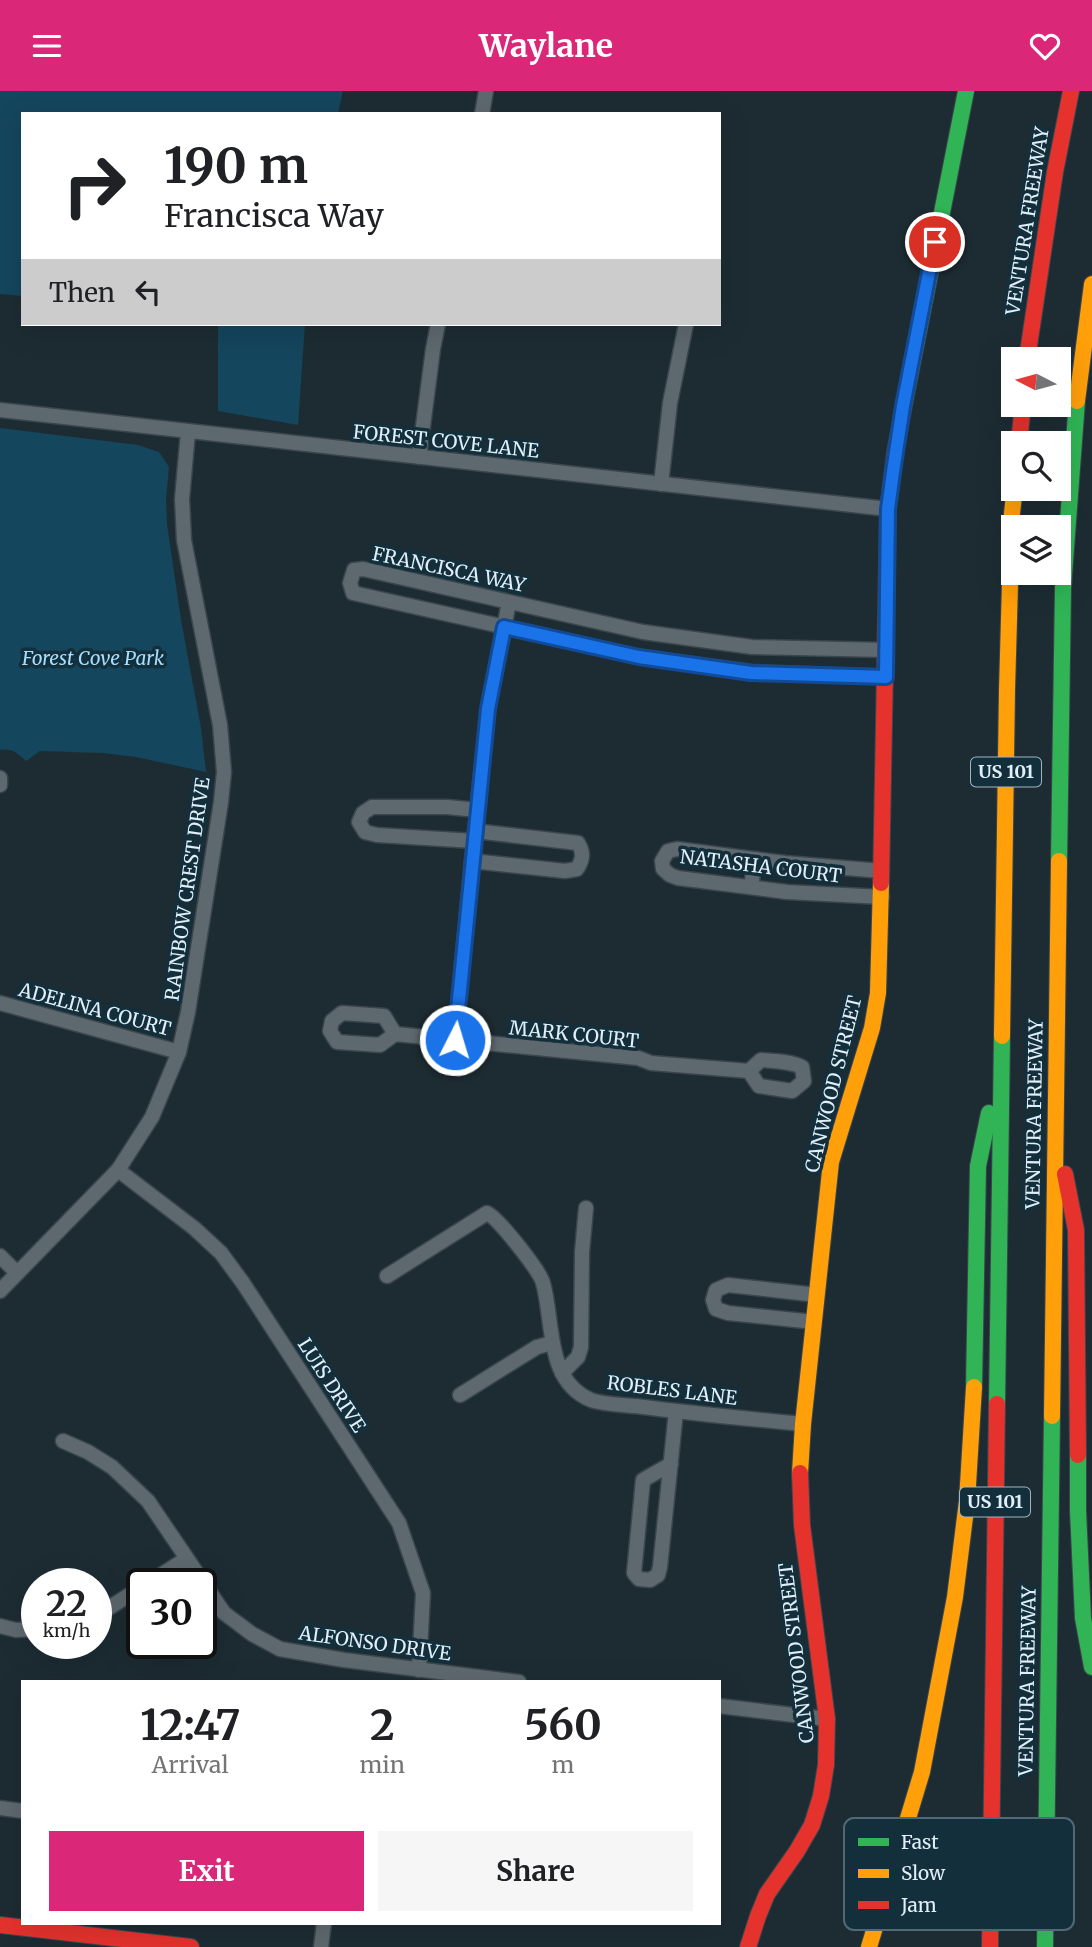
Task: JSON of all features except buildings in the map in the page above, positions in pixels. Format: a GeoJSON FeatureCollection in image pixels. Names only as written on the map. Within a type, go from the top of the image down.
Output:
{"type":"FeatureCollection","features":[{"type":"Feature","properties":{"kind":"main road","name":"CANWOOD STREET"},"geometry":{"type":"LineString","coordinates":[[748,1947],[754,1923],[770,1889],[806,1837],[815,1816],[824,1786],[829,1749],[802,1525],[800,1471],[803,1424],[831,1162],[872,1028],[878,993],[888,509],[903,406],[966,91]]}},
{"type":"Feature","properties":{"kind":"main road","name":"VENTURA FREEWAY"},"geometry":{"type":"LineString","coordinates":[[1029,347],[1055,172],[1071,91]]}},
{"type":"Feature","properties":{"kind":"main road","name":"VENTURA FREEWAY"},"geometry":{"type":"LineString","coordinates":[[1047,1818],[1063,588],[1071,472],[1092,284]]}},
{"type":"Feature","properties":{"kind":"main road","name":"VENTURA FREEWAY"},"geometry":{"type":"LineString","coordinates":[[991,1818],[1007,703],[1013,501]]}},
{"type":"Feature","properties":{"kind":"main road"},"geometry":{"type":"LineString","coordinates":[[908,1818],[922,1772],[955,1597],[967,1501],[974,1409],[978,1166],[1001,1057]]}},
{"type":"Feature","properties":{"kind":"main road"},"geometry":{"type":"LineString","coordinates":[[1055,1121],[1076,1230],[1078,1511],[1083,1618],[1092,1667]]}},
{"type":"Feature","properties":{"kind":"main road"},"geometry":{"type":"LineString","coordinates":[[0,1925],[191,1947]]}},
{"type":"Feature","properties":{"kind":"main road"},"geometry":{"type":"LineString","coordinates":[[869,1947],[874,1930]]}},
{"type":"Feature","properties":{"kind":"street"},"geometry":{"type":"LineString","coordinates":[[482,112],[486,91]]}},
{"type":"Feature","properties":{"kind":"street"},"geometry":{"type":"LineString","coordinates":[[419,457],[438,326]]}},
{"type":"Feature","properties":{"kind":"street"},"geometry":{"type":"LineString","coordinates":[[661,484],[670,403],[686,326]]}},
{"type":"Feature","properties":{"kind":"street","name":"FOREST COVE LANE"},"geometry":{"type":"LineString","coordinates":[[0,410],[888,509]]}},
{"type":"Feature","properties":{"kind":"street","name":"RAINBOW CREST DRIVE"},"geometry":{"type":"LineString","coordinates":[[0,1291],[118,1170],[152,1117],[179,1052],[191,999],[224,772],[220,725],[184,540],[183,499],[188,432]]}},
{"type":"Feature","properties":{"kind":"street","name":"FRANCISCA WAY"},"geometry":{"type":"LineString","coordinates":[[886,650],[752,647],[643,632],[363,569],[355,570],[351,577],[350,587],[353,593],[639,657],[751,673],[886,677]]}},
{"type":"Feature","properties":{"kind":"street"},"geometry":{"type":"LineString","coordinates":[[455,1040],[488,709],[509,602]]}},
{"type":"Feature","properties":{"kind":"street"},"geometry":{"type":"LineString","coordinates":[[639,657],[643,632]]}},
{"type":"Feature","properties":{"kind":"street"},"geometry":{"type":"LineString","coordinates":[[751,673],[752,647]]}},
{"type":"Feature","properties":{"kind":"street"},"geometry":{"type":"LineString","coordinates":[[0,778],[0,785]]}},
{"type":"Feature","properties":{"kind":"street"},"geometry":{"type":"LineString","coordinates":[[472,861],[565,871],[577,869],[583,859],[578,843],[475,836],[377,835],[365,832],[359,822],[363,813],[372,807],[447,807],[477,810]]}},
{"type":"Feature","properties":{"kind":"street","name":"NATASHA COURT"},"geometry":{"type":"LineString","coordinates":[[881,897],[788,892],[678,878],[663,869],[662,861],[668,852],[677,849],[882,871]]}},
{"type":"Feature","properties":{"kind":"street"},"geometry":{"type":"LineString","coordinates":[[751,887],[755,859]]}},
{"type":"Feature","properties":{"kind":"street","name":"ADELINA COURT"},"geometry":{"type":"LineString","coordinates":[[0,1003],[179,1052]]}},
{"type":"Feature","properties":{"kind":"street","name":"MARK COURT"},"geometry":{"type":"LineString","coordinates":[[395,1034],[638,1058],[651,1063],[749,1071]]}},
{"type":"Feature","properties":{"kind":"street","name":"LUIS DRIVE"},"geometry":{"type":"LineString","coordinates":[[118,1170],[194,1228],[221,1253],[399,1523],[423,1593],[419,1670]]}},
{"type":"Feature","properties":{"kind":"street"},"geometry":{"type":"LineString","coordinates":[[562,1373],[578,1357],[582,1347],[582,1252],[586,1208]]}},
{"type":"Feature","properties":{"kind":"street","name":"ROBLES LANE"},"geometry":{"type":"LineString","coordinates":[[387,1276],[488,1213],[502,1224],[543,1280],[552,1343],[562,1373],[573,1389],[592,1400],[803,1424]]}},
{"type":"Feature","properties":{"kind":"street"},"geometry":{"type":"LineString","coordinates":[[0,1256],[17,1273]]}},
{"type":"Feature","properties":{"kind":"street"},"geometry":{"type":"LineString","coordinates":[[814,1322],[728,1313],[716,1309],[713,1300],[716,1290],[728,1285],[817,1294]]}},
{"type":"Feature","properties":{"kind":"street"},"geometry":{"type":"LineString","coordinates":[[460,1395],[537,1347],[552,1343]]}},
{"type":"Feature","properties":{"kind":"street"},"geometry":{"type":"LineString","coordinates":[[671,1464],[643,1480],[634,1573],[639,1579],[650,1580],[658,1575],[660,1567],[671,1464],[676,1411]]}},
{"type":"Feature","properties":{"kind":"street","name":"ALFONSO DRIVE"},"geometry":{"type":"LineString","coordinates":[[63,1441],[112,1467],[148,1501],[224,1613],[252,1634],[280,1649],[502,1680]]}},
{"type":"Feature","properties":{"kind":"street"},"geometry":{"type":"LineString","coordinates":[[172,1568],[186,1559]]}},
{"type":"Feature","properties":{"kind":"street"},"geometry":{"type":"LineString","coordinates":[[0,1626],[21,1630]]}},
{"type":"Feature","properties":{"kind":"street"},"geometry":{"type":"LineString","coordinates":[[721,1706],[827,1719]]}},
{"type":"Feature","properties":{"kind":"street"},"geometry":{"type":"LineString","coordinates":[[0,1808],[21,1811]]}},
{"type":"Feature","properties":{"kind":"street"},"geometry":{"type":"LineString","coordinates":[[321,1947],[324,1925]]}},
{"type":"Feature","properties":{"kind":"green space"},"geometry":{"type":"Polygon","coordinates":[[[0,91],[343,91],[338,112],[21,112],[21,296],[0,294],[0,91]]]}},
{"type":"Feature","properties":{"kind":"green space"},"geometry":{"type":"Polygon","coordinates":[[[218,326],[305,326],[298,425],[218,411],[218,326]]]}},
{"type":"Feature","properties":{"kind":"green space","name":"Forest Cove Park"},"geometry":{"type":"Polygon","coordinates":[[[0,428],[138,445],[159,452],[169,467],[167,524],[206,772],[103,753],[40,751],[26,761],[14,752],[0,750],[0,428]]]}},
{"type":"Feature","properties":{"kind":"traffic: fast"},"geometry":{"type":"LineString","coordinates":[[903,410],[966,91]]}},
{"type":"Feature","properties":{"kind":"traffic: fast"},"geometry":{"type":"LineString","coordinates":[[1059,861],[1063,588],[1077,401]]}},
{"type":"Feature","properties":{"kind":"traffic: fast"},"geometry":{"type":"LineString","coordinates":[[997,1404],[1002,1036]]}},
{"type":"Feature","properties":{"kind":"traffic: fast"},"geometry":{"type":"LineString","coordinates":[[974,1387],[978,1166],[989,1113]]}},
{"type":"Feature","properties":{"kind":"traffic: fast"},"geometry":{"type":"LineString","coordinates":[[1047,1818],[1052,1416]]}},
{"type":"Feature","properties":{"kind":"traffic: fast"},"geometry":{"type":"LineString","coordinates":[[1078,1455],[1083,1618],[1092,1667]]}},
{"type":"Feature","properties":{"kind":"traffic: fast"},"geometry":{"type":"LineString","coordinates":[[1045,1930],[1045,1947]]}},
{"type":"Feature","properties":{"kind":"traffic: slow"},"geometry":{"type":"LineString","coordinates":[[1077,401],[1092,284]]}},
{"type":"Feature","properties":{"kind":"traffic: slow"},"geometry":{"type":"LineString","coordinates":[[1002,1036],[1007,690],[1013,501]]}},
{"type":"Feature","properties":{"kind":"traffic: slow"},"geometry":{"type":"LineString","coordinates":[[1052,1416],[1059,861]]}},
{"type":"Feature","properties":{"kind":"traffic: slow"},"geometry":{"type":"LineString","coordinates":[[800,1473],[831,1162],[872,1028],[878,993],[881,883]]}},
{"type":"Feature","properties":{"kind":"traffic: slow"},"geometry":{"type":"LineString","coordinates":[[908,1818],[922,1772],[955,1597],[967,1501],[974,1387]]}},
{"type":"Feature","properties":{"kind":"traffic: slow"},"geometry":{"type":"LineString","coordinates":[[869,1947],[874,1930]]}},
{"type":"Feature","properties":{"kind":"traffic: jam"},"geometry":{"type":"LineString","coordinates":[[1029,347],[1055,172],[1071,91]]}},
{"type":"Feature","properties":{"kind":"traffic: jam"},"geometry":{"type":"LineString","coordinates":[[881,883],[888,509],[903,410]]}},
{"type":"Feature","properties":{"kind":"traffic: jam"},"geometry":{"type":"LineString","coordinates":[[1020,431],[1022,417]]}},
{"type":"Feature","properties":{"kind":"traffic: jam"},"geometry":{"type":"LineString","coordinates":[[1065,1174],[1076,1230],[1078,1455]]}},
{"type":"Feature","properties":{"kind":"traffic: jam"},"geometry":{"type":"LineString","coordinates":[[992,1818],[997,1404]]}},
{"type":"Feature","properties":{"kind":"traffic: jam"},"geometry":{"type":"LineString","coordinates":[[748,1947],[767,1894],[812,1825],[821,1796],[826,1765],[827,1719],[802,1525],[800,1473]]}},
{"type":"Feature","properties":{"kind":"traffic: jam"},"geometry":{"type":"LineString","coordinates":[[0,1925],[191,1947]]}},
{"type":"Feature","properties":{"kind":"traffic: jam"},"geometry":{"type":"LineString","coordinates":[[990,1930],[990,1947]]}},
{"type":"Feature","properties":{"kind":"route"},"geometry":{"type":"LineString","coordinates":[[455,1040],[488,709],[504,627],[639,657],[751,673],[886,677],[888,509],[903,406],[935,242]]}}]}
